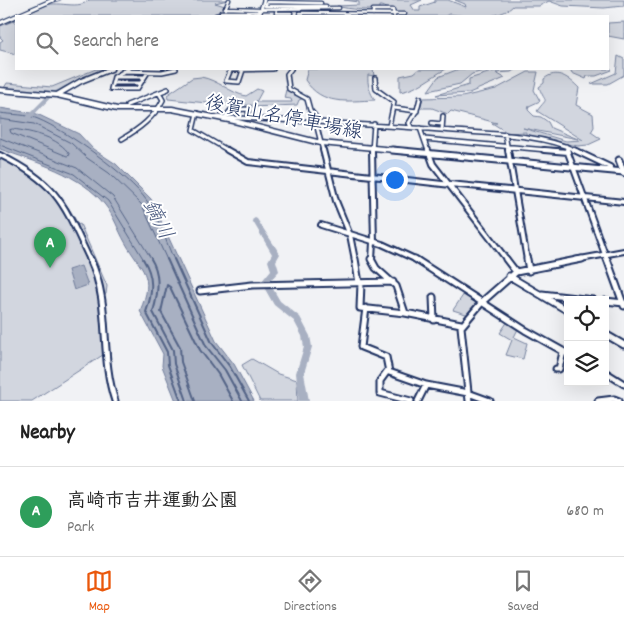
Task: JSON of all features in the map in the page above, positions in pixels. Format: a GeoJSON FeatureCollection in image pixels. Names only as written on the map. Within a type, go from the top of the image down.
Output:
{"type":"FeatureCollection","features":[{"type":"Feature","properties":{"kind":"main road"},"geometry":{"type":"LineString","coordinates":[[21,15],[54,0]]}},
{"type":"Feature","properties":{"kind":"main road"},"geometry":{"type":"LineString","coordinates":[[20,15],[54,0]]}},
{"type":"Feature","properties":{"kind":"main road"},"geometry":{"type":"LineString","coordinates":[[259,15],[264,0]]}},
{"type":"Feature","properties":{"kind":"main road"},"geometry":{"type":"LineString","coordinates":[[0,24],[15,17]]}},
{"type":"Feature","properties":{"kind":"main road"},"geometry":{"type":"LineString","coordinates":[[0,24],[15,18]]}},
{"type":"Feature","properties":{"kind":"main road"},"geometry":{"type":"LineString","coordinates":[[57,95],[81,81],[108,70]]}},
{"type":"Feature","properties":{"kind":"main road","name":"後賀山名停車場線"},"geometry":{"type":"LineString","coordinates":[[0,90],[57,95],[117,109],[127,107],[158,108],[219,117],[321,143],[624,172]]}},
{"type":"Feature","properties":{"kind":"main road"},"geometry":{"type":"LineString","coordinates":[[619,160],[624,172]]}},
{"type":"Feature","properties":{"kind":"street"},"geometry":{"type":"LineString","coordinates":[[216,15],[225,8],[230,0]]}},
{"type":"Feature","properties":{"kind":"street"},"geometry":{"type":"LineString","coordinates":[[317,0],[336,15]]}},
{"type":"Feature","properties":{"kind":"street"},"geometry":{"type":"LineString","coordinates":[[321,3],[267,2],[266,6],[326,6]]}},
{"type":"Feature","properties":{"kind":"street"},"geometry":{"type":"LineString","coordinates":[[221,12],[258,12],[259,9],[225,8]]}},
{"type":"Feature","properties":{"kind":"street"},"geometry":{"type":"LineString","coordinates":[[300,13],[339,8]]}},
{"type":"Feature","properties":{"kind":"street"},"geometry":{"type":"LineString","coordinates":[[262,9],[277,9],[276,13],[336,15],[405,14]]}},
{"type":"Feature","properties":{"kind":"street"},"geometry":{"type":"LineString","coordinates":[[148,72],[136,89],[111,89],[114,77],[123,71],[148,72],[163,70]]}},
{"type":"Feature","properties":{"kind":"street"},"geometry":{"type":"LineString","coordinates":[[231,70],[226,82],[239,82],[243,70]]}},
{"type":"Feature","properties":{"kind":"street"},"geometry":{"type":"LineString","coordinates":[[290,70],[287,74],[289,89],[307,100],[310,110],[315,116],[314,123],[336,201],[350,235],[360,283],[360,308],[405,313],[461,324]]}},
{"type":"Feature","properties":{"kind":"street"},"geometry":{"type":"LineString","coordinates":[[114,77],[144,77]]}},
{"type":"Feature","properties":{"kind":"street"},"geometry":{"type":"LineString","coordinates":[[375,78],[375,87],[393,101],[394,108],[388,126]]}},
{"type":"Feature","properties":{"kind":"street"},"geometry":{"type":"LineString","coordinates":[[113,83],[140,83]]}},
{"type":"Feature","properties":{"kind":"street"},"geometry":{"type":"LineString","coordinates":[[127,107],[168,88]]}},
{"type":"Feature","properties":{"kind":"street"},"geometry":{"type":"LineString","coordinates":[[122,139],[145,125],[163,100],[159,93]]}},
{"type":"Feature","properties":{"kind":"street"},"geometry":{"type":"LineString","coordinates":[[411,127],[409,123],[411,116],[417,111],[420,98]]}},
{"type":"Feature","properties":{"kind":"street"},"geometry":{"type":"LineString","coordinates":[[394,108],[417,111]]}},
{"type":"Feature","properties":{"kind":"street"},"geometry":{"type":"LineString","coordinates":[[226,116],[231,110],[248,109],[250,111],[249,117]]}},
{"type":"Feature","properties":{"kind":"street"},"geometry":{"type":"LineString","coordinates":[[197,114],[193,130],[248,162],[374,177],[624,202]]}},
{"type":"Feature","properties":{"kind":"street"},"geometry":{"type":"LineString","coordinates":[[442,130],[443,116]]}},
{"type":"Feature","properties":{"kind":"street"},"geometry":{"type":"LineString","coordinates":[[219,117],[249,117],[314,123],[374,124],[505,134],[566,146],[610,167]]}},
{"type":"Feature","properties":{"kind":"street"},"geometry":{"type":"LineString","coordinates":[[234,121],[240,117]]}},
{"type":"Feature","properties":{"kind":"street"},"geometry":{"type":"LineString","coordinates":[[432,123],[442,124]]}},
{"type":"Feature","properties":{"kind":"street"},"geometry":{"type":"LineString","coordinates":[[374,124],[372,149],[374,177],[373,242],[369,257],[372,263],[393,282],[399,291],[405,313]]}},
{"type":"Feature","properties":{"kind":"street"},"geometry":{"type":"LineString","coordinates":[[420,128],[433,164],[516,272]]}},
{"type":"Feature","properties":{"kind":"street"},"geometry":{"type":"LineString","coordinates":[[505,134],[509,162],[517,191],[530,271]]}},
{"type":"Feature","properties":{"kind":"street"},"geometry":{"type":"LineString","coordinates":[[424,139],[568,152]]}},
{"type":"Feature","properties":{"kind":"street"},"geometry":{"type":"LineString","coordinates":[[566,146],[624,304],[609,302]]}},
{"type":"Feature","properties":{"kind":"street"},"geometry":{"type":"LineString","coordinates":[[0,155],[32,171],[47,184],[74,219],[102,290],[107,383],[114,401]]}},
{"type":"Feature","properties":{"kind":"street"},"geometry":{"type":"LineString","coordinates":[[321,225],[400,252],[483,301],[548,345],[564,353]]}},
{"type":"Feature","properties":{"kind":"street"},"geometry":{"type":"LineString","coordinates":[[468,401],[461,324],[509,276],[516,272],[530,271],[624,251]]}},
{"type":"Feature","properties":{"kind":"street"},"geometry":{"type":"LineString","coordinates":[[509,276],[564,310]]}},
{"type":"Feature","properties":{"kind":"street"},"geometry":{"type":"LineString","coordinates":[[200,291],[266,284],[393,282]]}},
{"type":"Feature","properties":{"kind":"street"},"geometry":{"type":"LineString","coordinates":[[539,294],[564,297]]}},
{"type":"Feature","properties":{"kind":"street"},"geometry":{"type":"LineString","coordinates":[[433,297],[434,320]]}},
{"type":"Feature","properties":{"kind":"street"},"geometry":{"type":"LineString","coordinates":[[366,308],[360,347],[386,357],[388,370],[380,381],[380,392],[410,401]]}},
{"type":"Feature","properties":{"kind":"street"},"geometry":{"type":"LineString","coordinates":[[609,336],[624,345]]}},
{"type":"Feature","properties":{"kind":"street"},"geometry":{"type":"LineString","coordinates":[[556,369],[559,370],[564,356]]}},
{"type":"Feature","properties":{"kind":"street"},"geometry":{"type":"LineString","coordinates":[[388,370],[426,386],[468,393],[490,401]]}},
{"type":"Feature","properties":{"kind":"street"},"geometry":{"type":"LineString","coordinates":[[609,375],[624,384]]}},
{"type":"Feature","properties":{"kind":"street"},"geometry":{"type":"LineString","coordinates":[[418,401],[426,386]]}},
{"type":"Feature","properties":{"kind":"street"},"geometry":{"type":"LineString","coordinates":[[598,401],[614,399],[619,401]]}},
{"type":"Feature","properties":{"kind":"shaded area"},"geometry":{"type":"Polygon","coordinates":[[[89,0],[228,0],[215,3],[225,6],[214,15],[25,15],[46,5],[85,3],[89,0]]]}},
{"type":"Feature","properties":{"kind":"shaded area"},"geometry":{"type":"Polygon","coordinates":[[[344,0],[422,0],[411,5],[415,11],[420,11],[420,7],[435,2],[435,0],[448,0],[466,7],[465,4],[455,0],[624,0],[624,6],[604,8],[563,6],[549,1],[539,6],[513,6],[507,11],[495,15],[404,15],[382,6],[379,6],[379,10],[352,9],[337,6],[359,5],[359,2],[344,0]]]}},
{"type":"Feature","properties":{"kind":"shaded area"},"geometry":{"type":"Polygon","coordinates":[[[15,20],[15,54],[0,50],[0,42],[3,40],[0,37],[0,26],[15,20]]]}},
{"type":"Feature","properties":{"kind":"shaded area"},"geometry":{"type":"Polygon","coordinates":[[[624,22],[624,39],[609,36],[609,23],[624,22]]]}},
{"type":"Feature","properties":{"kind":"shaded area"},"geometry":{"type":"Polygon","coordinates":[[[618,56],[624,59],[624,75],[608,84],[591,84],[616,73],[618,56]]]}},
{"type":"Feature","properties":{"kind":"shaded area"},"geometry":{"type":"Polygon","coordinates":[[[609,67],[612,70],[596,76],[587,76],[586,79],[572,73],[570,70],[609,70],[609,67]]]}},
{"type":"Feature","properties":{"kind":"shaded area"},"geometry":{"type":"Polygon","coordinates":[[[94,70],[105,70],[64,87],[56,93],[4,88],[7,83],[52,87],[94,70]]]}},
{"type":"Feature","properties":{"kind":"shaded area"},"geometry":{"type":"Polygon","coordinates":[[[308,70],[373,70],[374,76],[368,75],[368,82],[375,100],[345,101],[327,98],[319,94],[305,80],[308,70]]]}},
{"type":"Feature","properties":{"kind":"shaded area"},"geometry":{"type":"Polygon","coordinates":[[[418,70],[444,70],[419,85],[400,92],[400,76],[414,73],[418,70]]]}},
{"type":"Feature","properties":{"kind":"shaded area"},"geometry":{"type":"Polygon","coordinates":[[[456,70],[488,70],[472,74],[460,84],[428,91],[438,77],[456,70]]]}},
{"type":"Feature","properties":{"kind":"shaded area"},"geometry":{"type":"Polygon","coordinates":[[[498,70],[514,70],[496,73],[505,78],[469,93],[436,95],[469,85],[469,79],[498,70]]]}},
{"type":"Feature","properties":{"kind":"shaded area"},"geometry":{"type":"Polygon","coordinates":[[[528,72],[538,72],[534,90],[540,101],[529,106],[528,110],[534,116],[541,117],[548,122],[551,128],[578,139],[523,128],[566,141],[583,140],[537,111],[545,101],[539,87],[544,83],[544,79],[558,74],[567,78],[579,88],[576,105],[593,114],[594,127],[591,132],[601,139],[588,145],[578,146],[526,136],[526,132],[508,133],[492,123],[497,123],[451,111],[448,114],[432,108],[420,108],[423,98],[462,97],[496,89],[528,72]]]}},
{"type":"Feature","properties":{"kind":"shaded area"},"geometry":{"type":"Polygon","coordinates":[[[201,77],[246,96],[257,89],[262,91],[256,102],[292,102],[291,99],[284,98],[286,90],[304,98],[299,100],[297,105],[251,107],[252,105],[209,105],[207,103],[168,99],[167,95],[192,78],[201,77]]]}},
{"type":"Feature","properties":{"kind":"shaded area"},"geometry":{"type":"Polygon","coordinates":[[[0,154],[46,182],[64,201],[78,225],[80,224],[107,286],[106,294],[104,295],[109,351],[32,401],[0,401],[0,154]]]}},
{"type":"Feature","properties":{"kind":"shaded area"},"geometry":{"type":"Polygon","coordinates":[[[466,291],[482,301],[469,315],[453,310],[466,291]]]}},
{"type":"Feature","properties":{"kind":"shaded area"},"geometry":{"type":"Polygon","coordinates":[[[508,321],[519,327],[514,337],[527,343],[523,359],[506,355],[512,340],[500,333],[508,321]]]}},
{"type":"Feature","properties":{"kind":"shaded area"},"geometry":{"type":"Polygon","coordinates":[[[252,359],[278,374],[297,380],[298,401],[260,401],[242,365],[252,359]]]}},
{"type":"Feature","properties":{"kind":"water","name":"鏑川"},"geometry":{"type":"Polygon","coordinates":[[[0,108],[37,114],[79,134],[93,149],[116,164],[151,199],[216,341],[234,364],[254,401],[176,401],[162,366],[163,354],[140,311],[145,299],[147,281],[111,214],[95,194],[70,177],[42,164],[0,149],[0,108]]]}},
{"type":"Feature","properties":{"kind":"water"},"geometry":{"type":"Polygon","coordinates":[[[81,266],[88,285],[74,290],[68,270],[81,266]]]}},
{"type":"Feature","properties":{"kind":"waterway"},"geometry":{"type":"LineString","coordinates":[[55,2],[61,0]]}},
{"type":"Feature","properties":{"kind":"waterway"},"geometry":{"type":"LineString","coordinates":[[23,15],[47,5]]}},
{"type":"Feature","properties":{"kind":"waterway"},"geometry":{"type":"LineString","coordinates":[[0,26],[15,19]]}},
{"type":"Feature","properties":{"kind":"waterway"},"geometry":{"type":"LineString","coordinates":[[53,93],[86,78]]}},
{"type":"Feature","properties":{"kind":"waterway"},"geometry":{"type":"LineString","coordinates":[[29,117],[50,96]]}},
{"type":"Feature","properties":{"kind":"waterway"},"geometry":{"type":"LineString","coordinates":[[255,220],[276,254],[272,261],[275,271],[265,282],[277,303],[297,319],[306,336],[308,347],[300,373],[304,401]]}},
{"type":"Feature","properties":{"kind":"place","name":"高崎市吉井運動公園"},"geometry":{"type":"Point","coordinates":[50,268]}}]}
